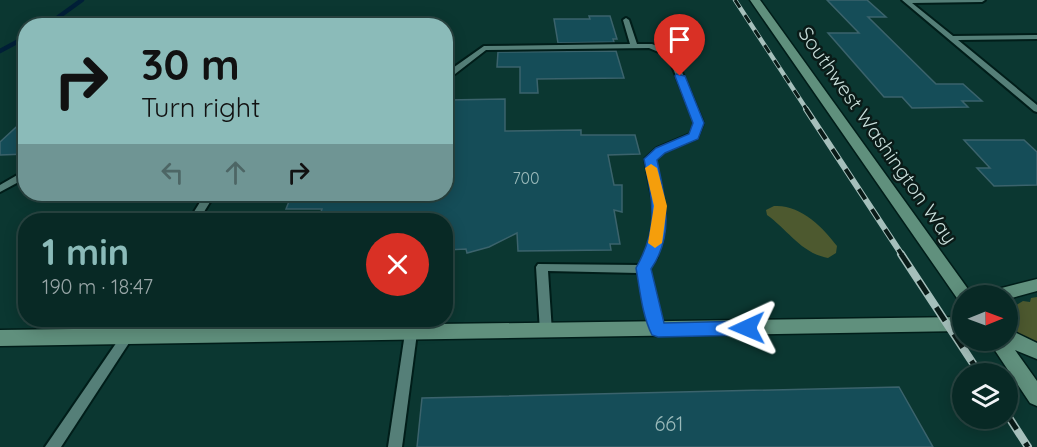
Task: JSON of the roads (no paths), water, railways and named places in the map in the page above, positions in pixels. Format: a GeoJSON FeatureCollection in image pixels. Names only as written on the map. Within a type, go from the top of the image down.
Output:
{"type":"FeatureCollection","features":[{"type":"Feature","properties":{"kind":"street","name":"Southwest Washington Way"},"geometry":{"type":"LineString","coordinates":[[755,0],[957,285]]}},
{"type":"Feature","properties":{"kind":"street"},"geometry":{"type":"LineString","coordinates":[[1018,290],[1037,285]]}},
{"type":"Feature","properties":{"kind":"street"},"geometry":{"type":"LineString","coordinates":[[0,338],[546,332],[952,324]]}},
{"type":"Feature","properties":{"kind":"street"},"geometry":{"type":"LineString","coordinates":[[1018,343],[1030,350],[1037,351]]}},
{"type":"Feature","properties":{"kind":"street"},"geometry":{"type":"LineString","coordinates":[[1005,351],[1037,397]]}},
{"type":"Feature","properties":{"kind":"lane"},"geometry":{"type":"LineString","coordinates":[[906,0],[982,0]]}},
{"type":"Feature","properties":{"kind":"lane"},"geometry":{"type":"LineString","coordinates":[[906,0],[1037,109]]}},
{"type":"Feature","properties":{"kind":"lane"},"geometry":{"type":"LineString","coordinates":[[626,20],[634,46]]}},
{"type":"Feature","properties":{"kind":"lane"},"geometry":{"type":"LineString","coordinates":[[951,38],[1037,37]]}},
{"type":"Feature","properties":{"kind":"lane"},"geometry":{"type":"LineString","coordinates":[[453,71],[484,48],[634,46],[656,48],[671,55],[699,123],[694,136],[660,150],[650,159],[660,213],[651,257],[643,268],[658,330]]}},
{"type":"Feature","properties":{"kind":"lane"},"geometry":{"type":"LineString","coordinates":[[0,189],[18,178]]}},
{"type":"Feature","properties":{"kind":"lane"},"geometry":{"type":"LineString","coordinates":[[546,332],[542,267],[643,268]]}},
{"type":"Feature","properties":{"kind":"lane"},"geometry":{"type":"LineString","coordinates":[[52,447],[133,327]]}},
{"type":"Feature","properties":{"kind":"lane"},"geometry":{"type":"LineString","coordinates":[[395,447],[411,333]]}},
{"type":"Feature","properties":{"kind":"waterway"},"geometry":{"type":"LineString","coordinates":[[57,18],[82,0]]}},
{"type":"Feature","properties":{"kind":"waterway"},"geometry":{"type":"LineString","coordinates":[[0,51],[18,41]]}},
{"type":"Feature","properties":{"kind":"railway"},"geometry":{"type":"LineString","coordinates":[[735,0],[807,110]]}},
{"type":"Feature","properties":{"kind":"railway"},"geometry":{"type":"LineString","coordinates":[[806,109],[902,255]]}},
{"type":"Feature","properties":{"kind":"railway"},"geometry":{"type":"LineString","coordinates":[[901,254],[973,363]]}},
{"type":"Feature","properties":{"kind":"railway"},"geometry":{"type":"LineString","coordinates":[[1016,429],[1028,447]]}}]}
